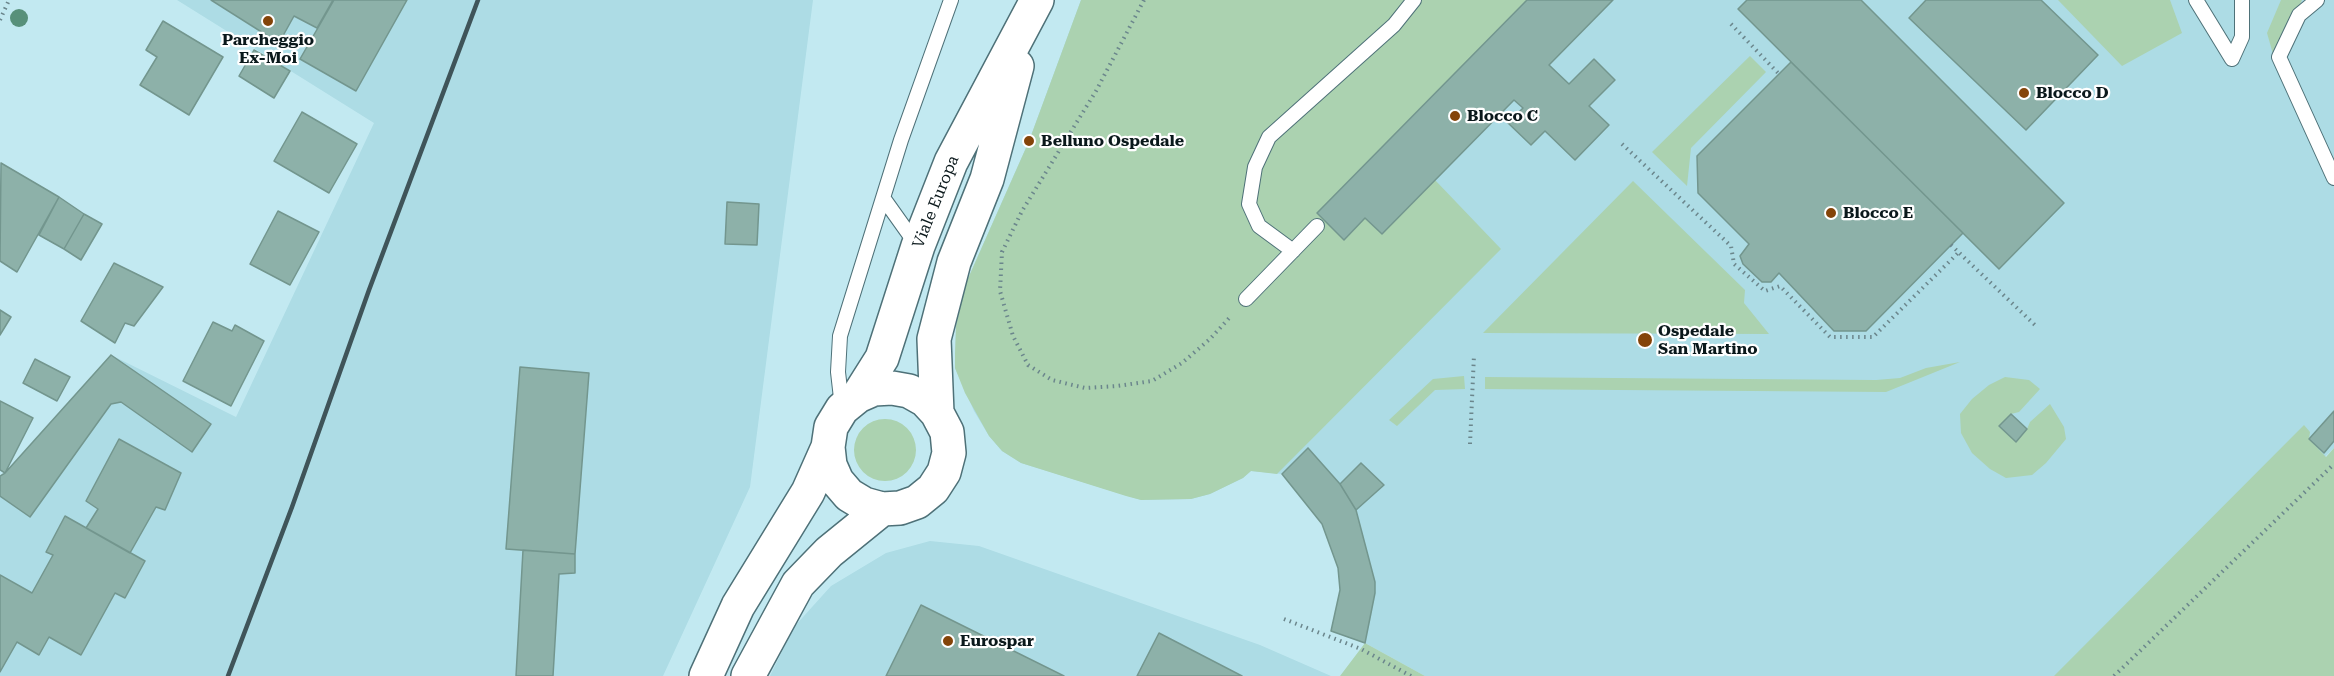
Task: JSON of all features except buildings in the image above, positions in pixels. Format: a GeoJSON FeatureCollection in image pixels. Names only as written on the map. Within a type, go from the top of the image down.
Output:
{"type":"FeatureCollection","features":[{"type":"Feature","properties":{"kind":"main road","name":"Viale Europa"},"geometry":{"type":"LineString","coordinates":[[850,402],[874,389],[892,388],[909,391],[924,400],[937,413],[947,432],[949,453],[944,472],[933,489],[917,502],[900,508],[882,509],[864,504],[849,495],[837,481],[830,465],[828,447],[831,427],[882,358],[918,246],[951,162],[1034,7]]}},
{"type":"Feature","properties":{"kind":"main road","name":"Viale Europa"},"geometry":{"type":"LineString","coordinates":[[937,413],[934,339],[954,262],[987,179],[1034,7]]}},
{"type":"Feature","properties":{"kind":"main road","name":"Viale Europa"},"geometry":{"type":"LineString","coordinates":[[706,676],[738,606],[808,492],[828,447]]}},
{"type":"Feature","properties":{"kind":"main road","name":"Viale Europa"},"geometry":{"type":"LineString","coordinates":[[748,676],[798,584],[829,552],[882,509]]}},
{"type":"Feature","properties":{"kind":"lane"},"geometry":{"type":"LineString","coordinates":[[850,402],[838,372],[840,336],[901,140],[951,0]]}},
{"type":"Feature","properties":{"kind":"lane"},"geometry":{"type":"LineString","coordinates":[[1293,251],[1259,226],[1249,204],[1255,167],[1264,147],[1269,137],[1395,25],[1414,0]]}},
{"type":"Feature","properties":{"kind":"lane"},"geometry":{"type":"LineString","coordinates":[[2196,0],[2232,59],[2242,37],[2242,0]]}},
{"type":"Feature","properties":{"kind":"lane"},"geometry":{"type":"LineString","coordinates":[[2317,0],[2299,15],[2279,57],[2334,178]]}},
{"type":"Feature","properties":{"kind":"lane"},"geometry":{"type":"LineString","coordinates":[[884,199],[918,246]]}},
{"type":"Feature","properties":{"kind":"lane"},"geometry":{"type":"LineString","coordinates":[[1246,299],[1317,226]]}},
{"type":"Feature","properties":{"kind":"path"},"geometry":{"type":"LineString","coordinates":[[0,20],[9,0]]}},
{"type":"Feature","properties":{"kind":"path"},"geometry":{"type":"LineString","coordinates":[[1144,0],[1096,91],[1022,211],[1002,252],[1000,291],[1013,336],[1028,365],[1052,380],[1084,388],[1129,385],[1152,381],[1182,363],[1210,339],[1246,299]]}},
{"type":"Feature","properties":{"kind":"path"},"geometry":{"type":"LineString","coordinates":[[1731,24],[1779,74]]}},
{"type":"Feature","properties":{"kind":"path"},"geometry":{"type":"LineString","coordinates":[[1622,144],[1731,246],[1734,264],[1764,291],[1780,286],[1830,337],[1873,337],[1959,253]]}},
{"type":"Feature","properties":{"kind":"path"},"geometry":{"type":"LineString","coordinates":[[1951,245],[2036,326]]}},
{"type":"Feature","properties":{"kind":"path"},"geometry":{"type":"LineString","coordinates":[[1470,444],[1474,355]]}},
{"type":"Feature","properties":{"kind":"path"},"geometry":{"type":"LineString","coordinates":[[2114,676],[2334,464]]}},
{"type":"Feature","properties":{"kind":"path"},"geometry":{"type":"LineString","coordinates":[[1284,619],[1362,649],[1412,676]]}},
{"type":"Feature","properties":{"kind":"shaded area"},"geometry":{"type":"Polygon","coordinates":[[[177,0],[813,0],[750,487],[663,676],[0,676],[0,476],[111,355],[236,417],[374,123],[177,0]]]}},
{"type":"Feature","properties":{"kind":"shaded area","name":"Ospedale San Martino"},"geometry":{"type":"Polygon","coordinates":[[[1081,0],[2334,0],[2334,448],[2103,676],[1425,676],[1365,643],[1331,631],[1340,590],[1338,568],[1322,524],[1282,474],[1251,471],[1243,478],[1210,494],[1191,499],[1141,500],[1021,463],[1002,451],[989,436],[974,411],[955,368],[956,326],[966,283],[1029,141],[1081,0]]]}},
{"type":"Feature","properties":{"kind":"shaded area"},"geometry":{"type":"Polygon","coordinates":[[[930,541],[979,546],[1260,645],[1331,676],[770,676],[794,627],[831,586],[886,553],[930,541]]]}},
{"type":"Feature","properties":{"kind":"green space"},"geometry":{"type":"Polygon","coordinates":[[[1081,0],[1527,0],[1317,213],[1344,240],[1365,218],[1382,234],[1435,180],[1501,249],[1277,474],[1251,471],[1243,478],[1210,494],[1191,499],[1141,500],[1021,463],[1002,451],[989,436],[965,393],[955,368],[955,354],[956,326],[966,283],[1029,141],[1081,0]]]}},
{"type":"Feature","properties":{"kind":"green space"},"geometry":{"type":"Polygon","coordinates":[[[2058,0],[2170,0],[2182,33],[2122,66],[2058,0]]]}},
{"type":"Feature","properties":{"kind":"green space"},"geometry":{"type":"Polygon","coordinates":[[[2281,0],[2302,0],[2275,61],[2267,33],[2281,0]]]}},
{"type":"Feature","properties":{"kind":"green space"},"geometry":{"type":"Polygon","coordinates":[[[1750,56],[1766,72],[1691,148],[1687,186],[1652,152],[1750,56]]]}},
{"type":"Feature","properties":{"kind":"green space"},"geometry":{"type":"Polygon","coordinates":[[[1633,181],[1745,290],[1744,303],[1769,334],[1483,333],[1633,181]]]}},
{"type":"Feature","properties":{"kind":"green space"},"geometry":{"type":"Polygon","coordinates":[[[1960,362],[1886,392],[1485,389],[1485,377],[1876,380],[1900,378],[1926,368],[1960,362]]]}},
{"type":"Feature","properties":{"kind":"green space"},"geometry":{"type":"Polygon","coordinates":[[[1464,376],[1465,389],[1435,390],[1397,426],[1389,420],[1433,379],[1464,376]]]}},
{"type":"Feature","properties":{"kind":"green space"},"geometry":{"type":"Polygon","coordinates":[[[2005,377],[2029,380],[2040,389],[2019,412],[2011,414],[2000,426],[2016,441],[2030,422],[2050,404],[2064,427],[2066,439],[2046,463],[2032,475],[2006,478],[1990,469],[1972,453],[1961,433],[1960,414],[1972,399],[1989,385],[2005,377]]]}},
{"type":"Feature","properties":{"kind":"green space"},"geometry":{"type":"Polygon","coordinates":[[[879,419],[891,419],[907,428],[914,438],[916,450],[914,462],[907,472],[891,481],[879,481],[868,476],[859,467],[854,456],[854,444],[859,433],[868,424],[879,419]]]}},
{"type":"Feature","properties":{"kind":"green space"},"geometry":{"type":"Polygon","coordinates":[[[2304,425],[2310,432],[2309,439],[2326,457],[2334,448],[2334,676],[2054,676],[2304,425]]]}},
{"type":"Feature","properties":{"kind":"green space"},"geometry":{"type":"Polygon","coordinates":[[[1365,643],[1425,676],[1340,676],[1365,643]]]}},
{"type":"Feature","properties":{"kind":"railway"},"geometry":{"type":"LineString","coordinates":[[228,676],[478,0]]}},
{"type":"Feature","properties":{"kind":"place","name":"Parcheggio Ex-Moi"},"geometry":{"type":"Point","coordinates":[268,21]}},
{"type":"Feature","properties":{"kind":"place","name":"Blocco D"},"geometry":{"type":"Point","coordinates":[2024,93]}},
{"type":"Feature","properties":{"kind":"place","name":"Blocco C"},"geometry":{"type":"Point","coordinates":[1455,116]}},
{"type":"Feature","properties":{"kind":"place","name":"Belluno Ospedale"},"geometry":{"type":"Point","coordinates":[1029,141]}},
{"type":"Feature","properties":{"kind":"place","name":"Blocco E"},"geometry":{"type":"Point","coordinates":[1831,213]}},
{"type":"Feature","properties":{"kind":"place","name":"Ospedale San Martino"},"geometry":{"type":"Point","coordinates":[1645,340]}},
{"type":"Feature","properties":{"kind":"place","name":"Eurospar"},"geometry":{"type":"Point","coordinates":[948,641]}}]}
